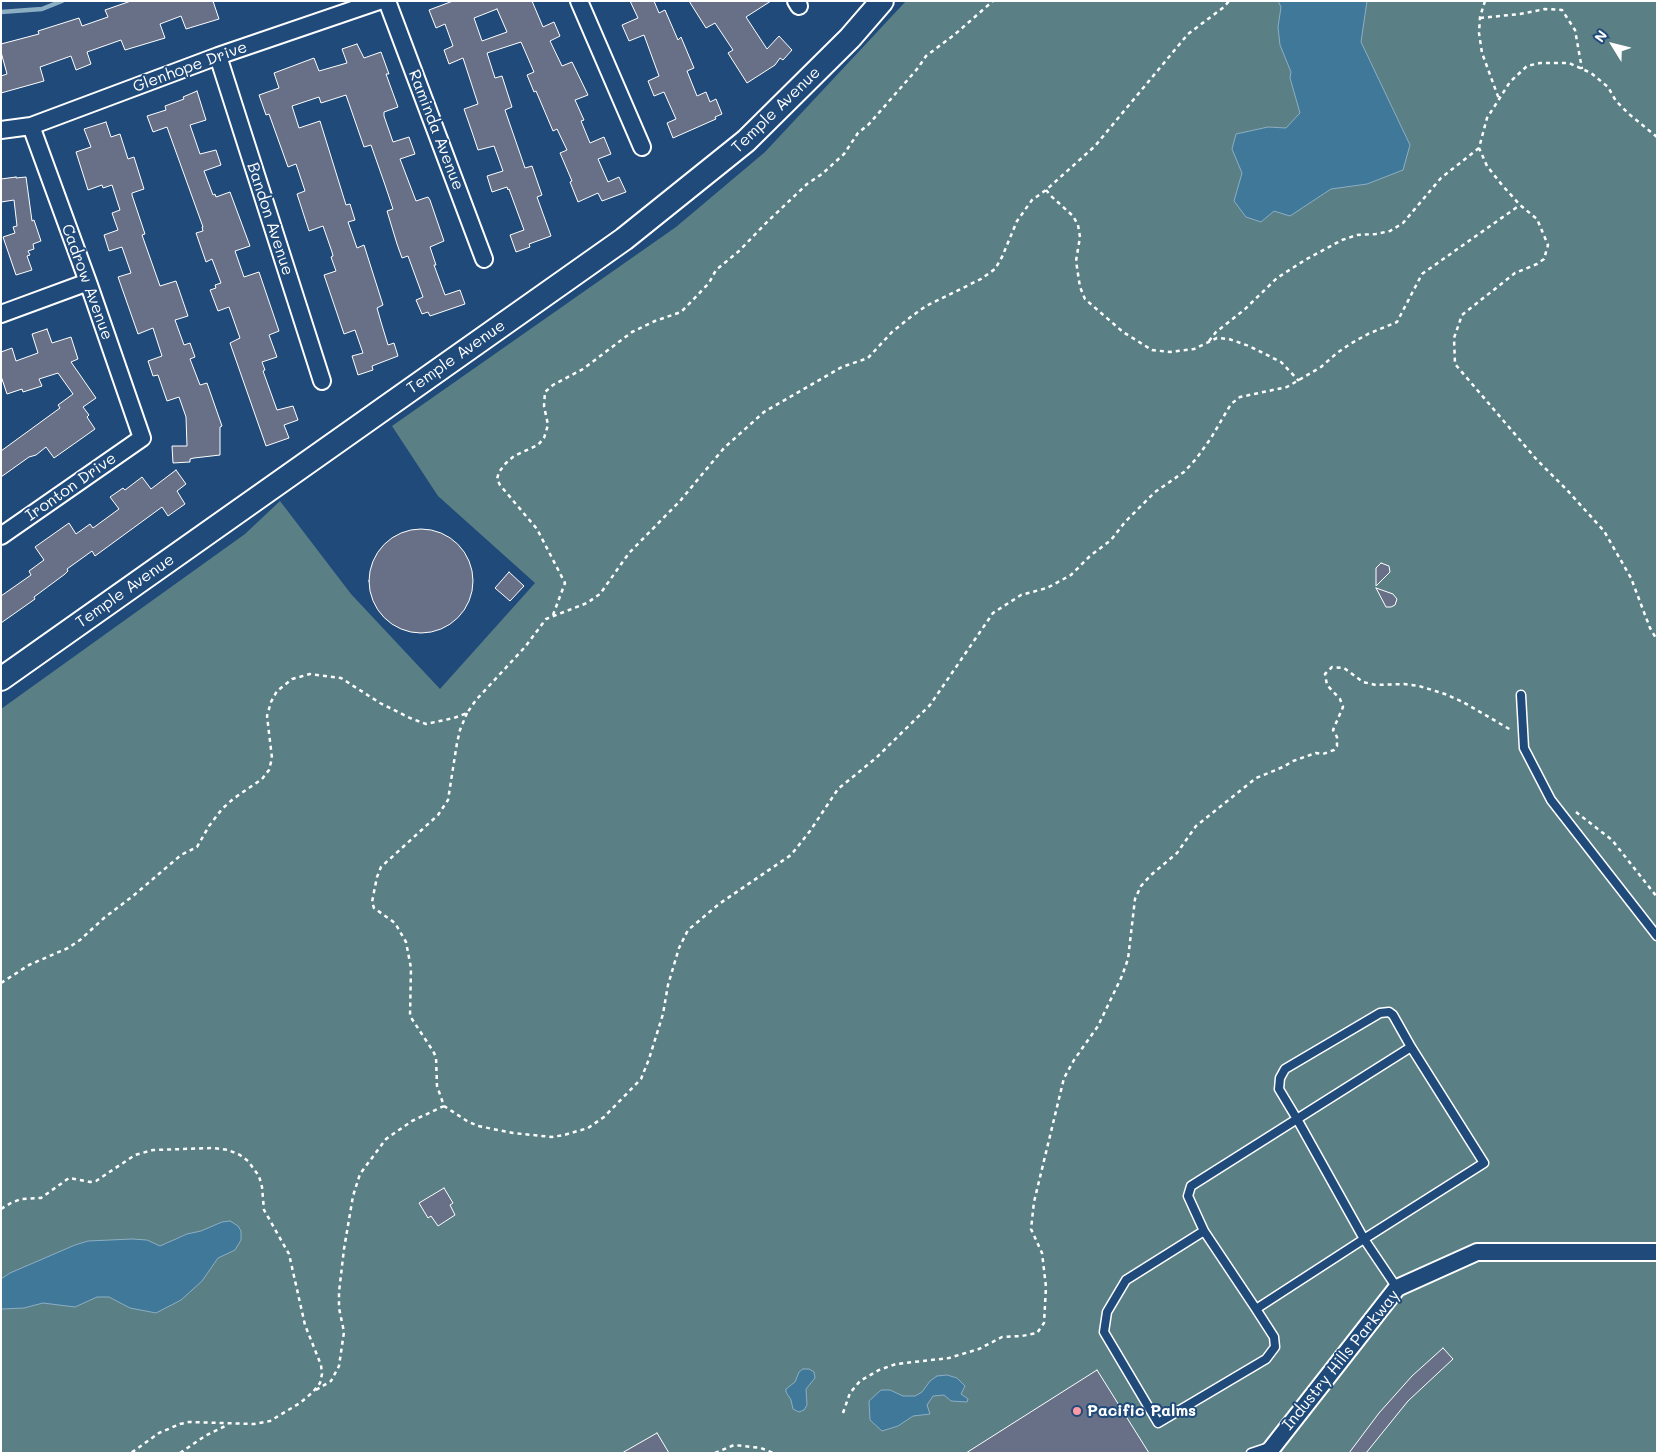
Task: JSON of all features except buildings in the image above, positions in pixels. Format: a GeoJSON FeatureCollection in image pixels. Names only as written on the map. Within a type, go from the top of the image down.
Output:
{"type":"FeatureCollection","features":[{"type":"Feature","properties":{"kind":"main road","name":"Temple Avenue"},"geometry":{"type":"LineString","coordinates":[[1,679],[624,239],[746,141],[850,38],[882,1]]}},
{"type":"Feature","properties":{"kind":"street","name":"Glenhope Drive"},"geometry":{"type":"LineString","coordinates":[[1,130],[31,126],[218,56],[379,1]]}},
{"type":"Feature","properties":{"kind":"street","name":"Raminda Avenue"},"geometry":{"type":"LineString","coordinates":[[388,1],[484,259]]}},
{"type":"Feature","properties":{"kind":"street"},"geometry":{"type":"LineString","coordinates":[[578,1],[642,147]]}},
{"type":"Feature","properties":{"kind":"street","name":"Bandon Avenue"},"geometry":{"type":"LineString","coordinates":[[218,56],[322,381]]}},
{"type":"Feature","properties":{"kind":"street","name":"Cadrow Avenue"},"geometry":{"type":"LineString","coordinates":[[31,126],[142,438]]}},
{"type":"Feature","properties":{"kind":"street"},"geometry":{"type":"LineString","coordinates":[[1,314],[88,282]]}},
{"type":"Feature","properties":{"kind":"street","name":"Ironton Drive"},"geometry":{"type":"LineString","coordinates":[[1,536],[142,438]]}},
{"type":"Feature","properties":{"kind":"street","name":"Industry Hills Parkway"},"geometry":{"type":"LineString","coordinates":[[1270,1449],[1397,1288],[1477,1252],[1657,1252]]}},
{"type":"Feature","properties":{"kind":"lane"},"geometry":{"type":"LineString","coordinates":[[1521,695],[1524,748],[1551,800],[1657,936]]}},
{"type":"Feature","properties":{"kind":"lane"},"geometry":{"type":"LineString","coordinates":[[1256,1309],[1364,1239],[1484,1163],[1393,1015],[1389,1012],[1380,1013],[1285,1069],[1280,1078],[1279,1089],[1364,1239],[1397,1288]]}},
{"type":"Feature","properties":{"kind":"lane"},"geometry":{"type":"LineString","coordinates":[[1204,1231],[1126,1280],[1108,1312],[1104,1332],[1158,1423],[1266,1358],[1275,1347],[1274,1337],[1204,1231],[1188,1196],[1191,1186],[1411,1047]]}},
{"type":"Feature","properties":{"kind":"lane"},"geometry":{"type":"LineString","coordinates":[[1251,1453],[1270,1449]]}},
{"type":"Feature","properties":{"kind":"path"},"geometry":{"type":"LineString","coordinates":[[554,615],[565,583],[537,529],[497,479],[499,472],[514,456],[538,445],[544,438],[548,424],[544,406],[545,392],[553,385],[583,369],[632,332],[681,312],[688,306],[709,283],[716,270],[739,251],[807,184],[822,174],[844,154],[858,133],[869,124],[918,68],[926,56],[942,45],[993,1]]}},
{"type":"Feature","properties":{"kind":"path"},"geometry":{"type":"LineString","coordinates":[[1229,1],[1224,7],[1188,34],[1095,146],[1046,190],[1032,200],[1022,211],[995,269],[981,279],[926,306],[892,332],[868,358],[842,366],[764,412],[724,448],[680,502],[629,552],[600,594],[587,603],[546,619],[525,647],[476,700],[467,713],[460,730],[448,800],[438,815],[381,867],[377,876],[372,902],[374,908],[395,923],[406,942],[411,968],[410,1016],[434,1051],[437,1086],[444,1106],[478,1126],[513,1133],[552,1137],[588,1128],[604,1117],[641,1079],[663,1014],[668,986],[679,948],[688,930],[719,904],[790,855],[810,831],[838,789],[876,758],[930,705],[993,613],[1021,595],[1047,588],[1071,575],[1090,556],[1111,540],[1125,522],[1155,492],[1184,472],[1211,438],[1231,404],[1240,397],[1287,387],[1321,366],[1350,344],[1368,334],[1398,322],[1422,274],[1520,205]]}},
{"type":"Feature","properties":{"kind":"path"},"geometry":{"type":"LineString","coordinates":[[1485,1],[1480,18],[1479,34],[1482,53],[1499,98]]}},
{"type":"Feature","properties":{"kind":"path"},"geometry":{"type":"LineString","coordinates":[[1480,18],[1520,14],[1545,9],[1562,10],[1575,30],[1582,69]]}},
{"type":"Feature","properties":{"kind":"path"},"geometry":{"type":"LineString","coordinates":[[1208,342],[1216,332],[1244,310],[1276,278],[1305,260],[1342,240],[1357,235],[1390,231],[1403,223],[1441,178],[1478,148],[1487,118],[1510,82],[1527,66],[1540,63],[1569,63],[1591,73],[1608,87],[1623,107],[1657,136]]}},
{"type":"Feature","properties":{"kind":"path"},"geometry":{"type":"LineString","coordinates":[[1478,148],[1487,166],[1520,205],[1537,219],[1548,246],[1544,259],[1515,273],[1462,315],[1454,338],[1455,364],[1537,460],[1604,531],[1632,578],[1650,628],[1657,640]]}},
{"type":"Feature","properties":{"kind":"path"},"geometry":{"type":"LineString","coordinates":[[1046,190],[1073,216],[1078,225],[1080,238],[1076,261],[1080,287],[1085,299],[1123,332],[1152,350],[1170,352],[1194,349],[1217,338],[1229,340],[1249,346],[1281,362],[1298,381]]}},
{"type":"Feature","properties":{"kind":"path"},"geometry":{"type":"LineString","coordinates":[[843,1413],[850,1393],[860,1381],[879,1370],[896,1364],[949,1358],[979,1349],[1002,1337],[1037,1333],[1044,1324],[1046,1287],[1042,1253],[1031,1229],[1041,1167],[1064,1078],[1098,1026],[1128,959],[1135,898],[1142,886],[1152,875],[1177,853],[1196,826],[1256,778],[1275,771],[1293,761],[1316,754],[1324,754],[1337,746],[1337,737],[1333,730],[1342,707],[1340,699],[1327,685],[1325,674],[1332,667],[1344,668],[1363,682],[1376,685],[1419,686],[1445,694],[1509,728],[1518,736],[1524,748]]}},
{"type":"Feature","properties":{"kind":"path"},"geometry":{"type":"LineString","coordinates":[[1,982],[29,965],[68,948],[80,940],[181,855],[197,847],[209,826],[222,809],[262,779],[268,770],[272,758],[267,716],[277,691],[292,679],[310,674],[341,678],[380,703],[426,724],[467,713]]}},
{"type":"Feature","properties":{"kind":"path"},"geometry":{"type":"LineString","coordinates":[[1573,810],[1612,840],[1657,897]]}},
{"type":"Feature","properties":{"kind":"path"},"geometry":{"type":"LineString","coordinates":[[131,1453],[144,1442],[171,1427],[189,1422],[262,1424],[294,1407],[331,1381],[339,1366],[344,1332],[339,1300],[343,1257],[353,1196],[360,1174],[386,1139],[412,1122],[444,1106]]}},
{"type":"Feature","properties":{"kind":"path"},"geometry":{"type":"LineString","coordinates":[[1,1208],[21,1199],[41,1198],[69,1178],[96,1182],[129,1158],[144,1152],[213,1148],[228,1150],[240,1155],[253,1166],[259,1176],[264,1210],[289,1254],[305,1325],[321,1365],[320,1384],[313,1392]]}},
{"type":"Feature","properties":{"kind":"path"},"geometry":{"type":"LineString","coordinates":[[180,1453],[205,1436],[229,1424]]}},
{"type":"Feature","properties":{"kind":"path"},"geometry":{"type":"LineString","coordinates":[[715,1453],[734,1445],[761,1448],[773,1453]]}},
{"type":"Feature","properties":{"kind":"green space"},"geometry":{"type":"Polygon","coordinates":[[[906,1],[1657,1],[1657,1453],[1,1453],[1,709],[245,534],[280,501],[351,594],[440,689],[535,583],[438,496],[392,426],[676,227],[765,152],[906,1]]]}},
{"type":"Feature","properties":{"kind":"water"},"geometry":{"type":"Polygon","coordinates":[[[1278,1],[1367,1],[1361,42],[1410,145],[1403,170],[1367,184],[1331,189],[1290,216],[1274,211],[1261,222],[1246,217],[1234,201],[1242,173],[1232,149],[1236,134],[1268,127],[1286,128],[1300,113],[1290,78],[1291,72],[1280,45],[1278,27],[1281,7],[1278,1]]]}},
{"type":"Feature","properties":{"kind":"water"},"geometry":{"type":"Polygon","coordinates":[[[230,1221],[238,1226],[241,1231],[241,1240],[235,1250],[218,1258],[202,1281],[181,1300],[156,1313],[130,1308],[109,1297],[97,1297],[75,1307],[43,1303],[24,1308],[2,1309],[1,1307],[1,1279],[10,1273],[75,1245],[88,1241],[132,1239],[147,1240],[160,1246],[187,1234],[230,1221]]]}},
{"type":"Feature","properties":{"kind":"water"},"geometry":{"type":"Polygon","coordinates":[[[803,1369],[809,1369],[814,1372],[815,1378],[806,1389],[807,1405],[804,1410],[799,1412],[793,1409],[786,1389],[795,1382],[799,1372],[803,1369]]]}},
{"type":"Feature","properties":{"kind":"water"},"geometry":{"type":"Polygon","coordinates":[[[947,1375],[957,1378],[965,1386],[961,1394],[968,1399],[967,1402],[951,1401],[944,1395],[933,1396],[927,1405],[930,1414],[913,1416],[898,1426],[882,1431],[870,1420],[869,1401],[881,1390],[890,1390],[903,1396],[915,1396],[922,1392],[930,1381],[937,1376],[947,1375]]]}},
{"type":"Feature","properties":{"kind":"waterway"},"geometry":{"type":"LineString","coordinates":[[1,12],[42,9],[62,1]]}},
{"type":"Feature","properties":{"kind":"place","name":"Pacific Palms"},"geometry":{"type":"Point","coordinates":[1077,1411]}}]}
